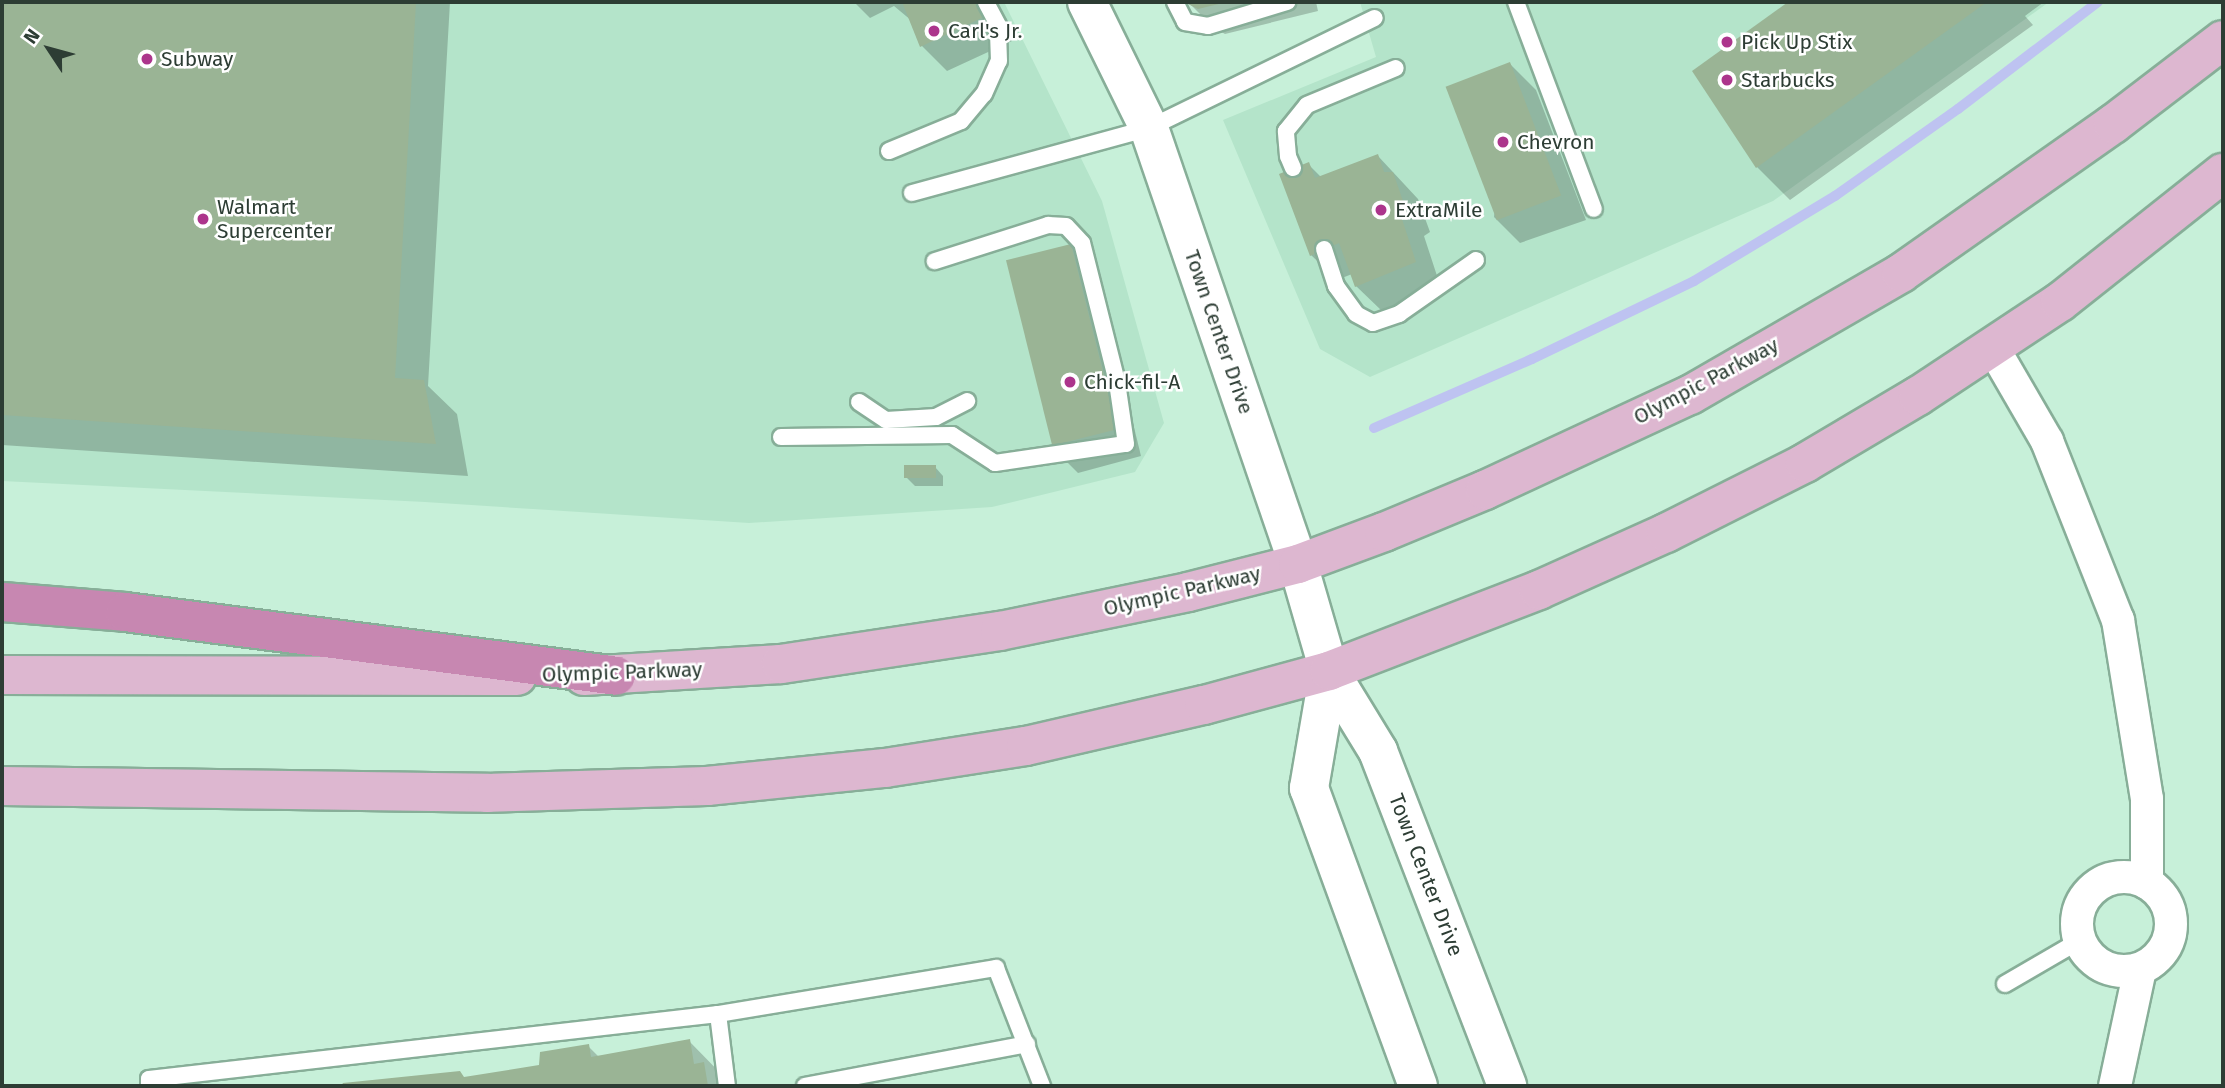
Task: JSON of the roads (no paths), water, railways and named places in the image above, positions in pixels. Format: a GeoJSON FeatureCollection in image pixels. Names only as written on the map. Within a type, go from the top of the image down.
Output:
{"type":"FeatureCollection","features":[{"type":"Feature","properties":{"kind":"highway"},"geometry":{"type":"LineString","coordinates":[[2,602],[125,612],[616,676]]}},
{"type":"Feature","properties":{"kind":"main road","name":"Olympic Parkway"},"geometry":{"type":"LineString","coordinates":[[2,676],[616,676],[781,664],[1000,631],[1188,592],[1298,564],[1485,490],[1690,395],[1901,272],[2113,124],[2223,40]]}},
{"type":"Feature","properties":{"kind":"main road"},"geometry":{"type":"LineString","coordinates":[[2,786],[487,793],[706,786],[886,768],[1026,746],[1203,705],[1329,671],[1539,590],[1665,533],[1805,463],[1918,396],[2060,302],[2223,173]]}},
{"type":"Feature","properties":{"kind":"street","name":"Town Center Drive"},"geometry":{"type":"LineString","coordinates":[[1087,2],[1149,128],[1298,564],[1329,671],[1378,751],[1507,1086]]}},
{"type":"Feature","properties":{"kind":"street"},"geometry":{"type":"LineString","coordinates":[[1993,346],[2047,440],[2118,620],[2147,799],[2147,883]]}},
{"type":"Feature","properties":{"kind":"street","name":"Town Center Drive"},"geometry":{"type":"LineString","coordinates":[[1329,671],[1309,788],[1418,1086]]}},
{"type":"Feature","properties":{"kind":"street"},"geometry":{"type":"LineString","coordinates":[[2125,876],[2147,883],[2166,900],[2172,916],[2171,933],[2166,948],[2155,961],[2140,969],[2126,972],[2110,970],[2092,958],[2079,941],[2078,911],[2095,886],[2109,879],[2125,876]]}},
{"type":"Feature","properties":{"kind":"street"},"geometry":{"type":"LineString","coordinates":[[2115,1086],[2140,969]]}},
{"type":"Feature","properties":{"kind":"lane"},"geometry":{"type":"LineString","coordinates":[[889,151],[961,121],[984,94],[999,61],[998,25],[986,2]]}},
{"type":"Feature","properties":{"kind":"lane"},"geometry":{"type":"LineString","coordinates":[[1175,2],[1185,22],[1208,26],[1287,2]]}},
{"type":"Feature","properties":{"kind":"lane"},"geometry":{"type":"LineString","coordinates":[[1516,2],[1594,209]]}},
{"type":"Feature","properties":{"kind":"lane"},"geometry":{"type":"LineString","coordinates":[[912,193],[1149,128],[1375,18]]}},
{"type":"Feature","properties":{"kind":"lane"},"geometry":{"type":"LineString","coordinates":[[1293,168],[1288,156],[1286,131],[1307,105],[1396,68]]}},
{"type":"Feature","properties":{"kind":"lane"},"geometry":{"type":"LineString","coordinates":[[781,437],[952,435],[995,463],[1126,444],[1117,382],[1082,243],[1066,226],[1048,225],[935,261]]}},
{"type":"Feature","properties":{"kind":"lane"},"geometry":{"type":"LineString","coordinates":[[1324,249],[1336,286],[1356,314],[1373,324],[1399,314],[1476,260]]}},
{"type":"Feature","properties":{"kind":"lane"},"geometry":{"type":"LineString","coordinates":[[859,402],[887,420],[936,417],[967,401]]}},
{"type":"Feature","properties":{"kind":"lane"},"geometry":{"type":"LineString","coordinates":[[2005,984],[2079,941]]}},
{"type":"Feature","properties":{"kind":"lane"},"geometry":{"type":"LineString","coordinates":[[149,1086],[149,1079],[718,1014],[996,968],[1042,1086]]}},
{"type":"Feature","properties":{"kind":"lane"},"geometry":{"type":"LineString","coordinates":[[718,1014],[727,1086]]}},
{"type":"Feature","properties":{"kind":"lane"},"geometry":{"type":"LineString","coordinates":[[805,1086],[1027,1044]]}},
{"type":"Feature","properties":{"kind":"waterway"},"geometry":{"type":"LineString","coordinates":[[1374,428],[1532,359],[1694,281],[1835,196],[1958,109],[2098,2]]}},
{"type":"Feature","properties":{"kind":"place","name":"Carl's Jr."},"geometry":{"type":"Point","coordinates":[934,31]}},
{"type":"Feature","properties":{"kind":"place","name":"Pick Up Stix"},"geometry":{"type":"Point","coordinates":[1727,42]}},
{"type":"Feature","properties":{"kind":"place","name":"Subway"},"geometry":{"type":"Point","coordinates":[147,59]}},
{"type":"Feature","properties":{"kind":"place","name":"Starbucks"},"geometry":{"type":"Point","coordinates":[1727,80]}},
{"type":"Feature","properties":{"kind":"place","name":"Chevron"},"geometry":{"type":"Point","coordinates":[1503,142]}},
{"type":"Feature","properties":{"kind":"place","name":"ExtraMile"},"geometry":{"type":"Point","coordinates":[1381,210]}},
{"type":"Feature","properties":{"kind":"place","name":"Walmart Supercenter"},"geometry":{"type":"Point","coordinates":[203,219]}},
{"type":"Feature","properties":{"kind":"place","name":"Chick-fil-A"},"geometry":{"type":"Point","coordinates":[1070,382]}}]}
